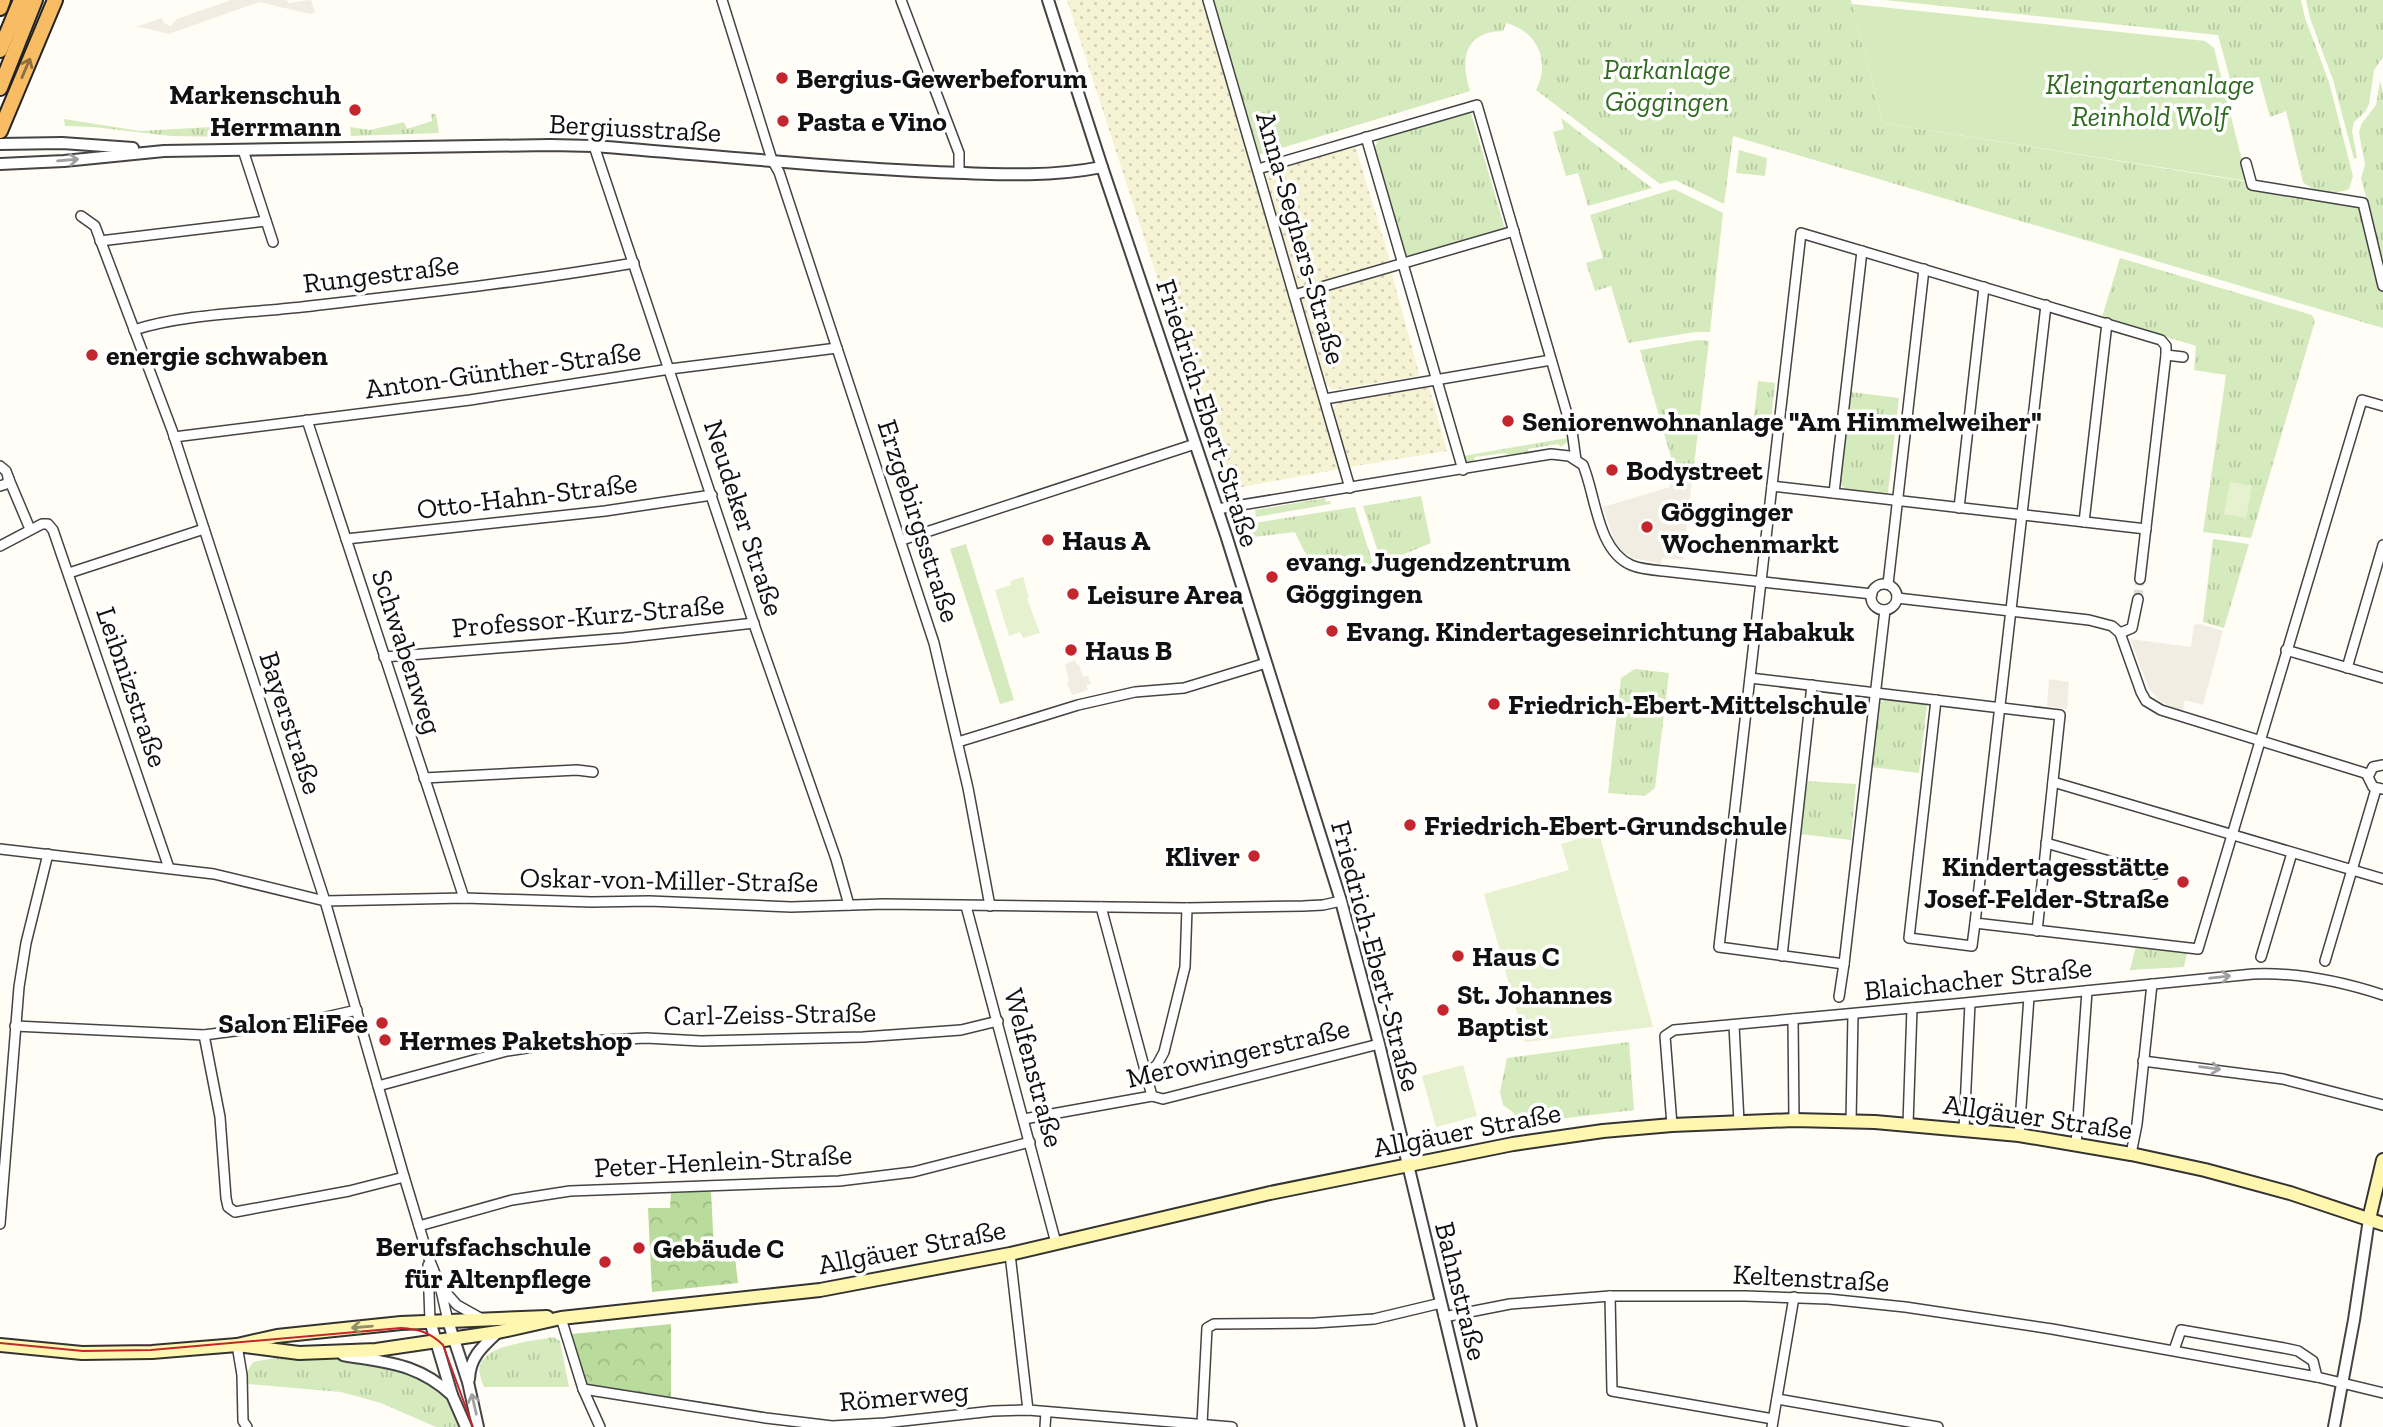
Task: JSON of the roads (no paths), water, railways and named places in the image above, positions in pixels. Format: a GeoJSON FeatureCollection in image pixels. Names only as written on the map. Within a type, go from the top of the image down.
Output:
{"type":"FeatureCollection","features":[{"type":"Feature","properties":{"kind":"highway"},"geometry":{"type":"LineString","coordinates":[[0,8],[3,0]]}},
{"type":"Feature","properties":{"kind":"highway"},"geometry":{"type":"LineString","coordinates":[[0,50],[21,0]]}},
{"type":"Feature","properties":{"kind":"highway"},"geometry":{"type":"LineString","coordinates":[[0,88],[35,0]]}},
{"type":"Feature","properties":{"kind":"highway"},"geometry":{"type":"LineString","coordinates":[[0,131],[55,0]]}},
{"type":"Feature","properties":{"kind":"main road","name":"Allgäuer Straße"},"geometry":{"type":"LineString","coordinates":[[237,1345],[299,1353],[395,1348],[498,1332],[561,1318],[820,1290],[1010,1254],[1270,1193],[1550,1138],[1672,1125],[1794,1120],[1908,1124],[2020,1135],[2131,1154],[2240,1179],[2383,1224]]}},
{"type":"Feature","properties":{"kind":"main road"},"geometry":{"type":"LineString","coordinates":[[2369,1219],[2383,1160]]}},
{"type":"Feature","properties":{"kind":"main road","name":"Allgäuer Straße"},"geometry":{"type":"LineString","coordinates":[[237,1345],[290,1334],[430,1321],[530,1316],[561,1318]]}},
{"type":"Feature","properties":{"kind":"main road"},"geometry":{"type":"LineString","coordinates":[[0,1345],[108,1354],[237,1345]]}},
{"type":"Feature","properties":{"kind":"street","name":"Erzgebirgsstraße"},"geometry":{"type":"LineString","coordinates":[[722,0],[772,160],[779,172],[934,643],[958,742],[990,906]]}},
{"type":"Feature","properties":{"kind":"street"},"geometry":{"type":"LineString","coordinates":[[901,0],[959,153],[959,173]]}},
{"type":"Feature","properties":{"kind":"street","name":"Friedrich-Ebert-Straße"},"geometry":{"type":"LineString","coordinates":[[1048,0],[1101,167],[1217,509],[1341,901],[1408,1166]]}},
{"type":"Feature","properties":{"kind":"street","name":"Anna-Seghers-Straße"},"geometry":{"type":"LineString","coordinates":[[1208,0],[1350,488]]}},
{"type":"Feature","properties":{"kind":"street"},"geometry":{"type":"LineString","coordinates":[[1258,169],[1477,105],[1573,435],[1576,460]]}},
{"type":"Feature","properties":{"kind":"street"},"geometry":{"type":"LineString","coordinates":[[1366,138],[1463,470]]}},
{"type":"Feature","properties":{"kind":"street","name":"Bergiusstraße"},"geometry":{"type":"LineString","coordinates":[[0,144],[62,143],[164,150],[472,145],[594,146],[959,173],[1035,174],[1101,167]]}},
{"type":"Feature","properties":{"kind":"street","name":"Neudeker Straße"},"geometry":{"type":"LineString","coordinates":[[594,146],[829,838],[849,905]]}},
{"type":"Feature","properties":{"kind":"street","name":"Bergiusstraße"},"geometry":{"type":"LineString","coordinates":[[0,164],[64,161],[164,150]]}},
{"type":"Feature","properties":{"kind":"street"},"geometry":{"type":"LineString","coordinates":[[243,150],[273,242]]}},
{"type":"Feature","properties":{"kind":"street"},"geometry":{"type":"LineString","coordinates":[[2246,163],[2252,185],[2362,203],[2383,286]]}},
{"type":"Feature","properties":{"kind":"street","name":"Bayerstraße"},"geometry":{"type":"LineString","coordinates":[[81,216],[95,226],[174,437],[325,901],[404,1177],[440,1286],[448,1321]]}},
{"type":"Feature","properties":{"kind":"street"},"geometry":{"type":"LineString","coordinates":[[100,241],[266,221]]}},
{"type":"Feature","properties":{"kind":"street"},"geometry":{"type":"LineString","coordinates":[[1294,295],[1514,231]]}},
{"type":"Feature","properties":{"kind":"street"},"geometry":{"type":"LineString","coordinates":[[1844,964],[1719,947],[1801,233],[2161,340],[2166,346],[2166,355],[2140,579]]}},
{"type":"Feature","properties":{"kind":"street"},"geometry":{"type":"LineString","coordinates":[[1834,493],[1862,251]]}},
{"type":"Feature","properties":{"kind":"street","name":"Rungestraße"},"geometry":{"type":"LineString","coordinates":[[134,330],[197,319],[634,264]]}},
{"type":"Feature","properties":{"kind":"street"},"geometry":{"type":"LineString","coordinates":[[1888,584],[1924,269]]}},
{"type":"Feature","properties":{"kind":"street"},"geometry":{"type":"LineString","coordinates":[[1959,508],[1984,287]]}},
{"type":"Feature","properties":{"kind":"street"},"geometry":{"type":"LineString","coordinates":[[1936,700],[1909,938],[1972,946],[2046,305]]}},
{"type":"Feature","properties":{"kind":"street"},"geometry":{"type":"LineString","coordinates":[[2084,522],[2107,323]]}},
{"type":"Feature","properties":{"kind":"street","name":"Anton-Günther-Straße"},"geometry":{"type":"LineString","coordinates":[[174,437],[837,348]]}},
{"type":"Feature","properties":{"kind":"street"},"geometry":{"type":"LineString","coordinates":[[2166,355],[2183,357]]}},
{"type":"Feature","properties":{"kind":"street"},"geometry":{"type":"LineString","coordinates":[[1325,399],[1551,360]]}},
{"type":"Feature","properties":{"kind":"street"},"geometry":{"type":"LineString","coordinates":[[1975,923],[2198,949],[2362,400],[2383,406]]}},
{"type":"Feature","properties":{"kind":"street","name":"Schwabenweg"},"geometry":{"type":"LineString","coordinates":[[307,421],[464,898]]}},
{"type":"Feature","properties":{"kind":"street"},"geometry":{"type":"LineString","coordinates":[[902,540],[1195,444]]}},
{"type":"Feature","properties":{"kind":"street"},"geometry":{"type":"LineString","coordinates":[[1217,509],[1562,454],[1583,465],[1605,537],[1612,551],[1622,560],[1640,568],[1872,594]]}},
{"type":"Feature","properties":{"kind":"street"},"geometry":{"type":"LineString","coordinates":[[0,466],[6,471],[30,529],[0,546]]}},
{"type":"Feature","properties":{"kind":"street"},"geometry":{"type":"LineString","coordinates":[[0,487],[6,484],[8,477]]}},
{"type":"Feature","properties":{"kind":"street"},"geometry":{"type":"LineString","coordinates":[[1772,486],[2146,529]]}},
{"type":"Feature","properties":{"kind":"street"},"geometry":{"type":"LineString","coordinates":[[0,487],[15,496]]}},
{"type":"Feature","properties":{"kind":"street","name":"Otto-Hahn-Straße"},"geometry":{"type":"LineString","coordinates":[[346,539],[605,511],[712,495]]}},
{"type":"Feature","properties":{"kind":"street","name":"Leibnizstraße"},"geometry":{"type":"LineString","coordinates":[[30,529],[48,524],[53,530],[169,868]]}},
{"type":"Feature","properties":{"kind":"street"},"geometry":{"type":"LineString","coordinates":[[69,573],[204,529]]}},
{"type":"Feature","properties":{"kind":"street"},"geometry":{"type":"LineString","coordinates":[[2347,668],[2383,545]]}},
{"type":"Feature","properties":{"kind":"street"},"geometry":{"type":"LineString","coordinates":[[1888,584],[1895,589],[1898,598],[1894,606],[1885,610],[1875,606],[1872,594],[1876,587],[1888,584]]}},
{"type":"Feature","properties":{"kind":"street"},"geometry":{"type":"LineString","coordinates":[[1898,598],[2100,622],[2112,626],[2120,633],[2146,701],[2161,710],[2368,774]]}},
{"type":"Feature","properties":{"kind":"street"},"geometry":{"type":"LineString","coordinates":[[2120,633],[2132,628],[2138,599]]}},
{"type":"Feature","properties":{"kind":"street"},"geometry":{"type":"LineString","coordinates":[[1839,997],[1885,610]]}},
{"type":"Feature","properties":{"kind":"street","name":"Professor-Kurz-Straße"},"geometry":{"type":"LineString","coordinates":[[384,657],[628,638],[754,623]]}},
{"type":"Feature","properties":{"kind":"street"},"geometry":{"type":"LineString","coordinates":[[2286,650],[2383,678]]}},
{"type":"Feature","properties":{"kind":"street"},"geometry":{"type":"LineString","coordinates":[[958,742],[1078,705],[1135,692],[1184,688],[1266,663]]}},
{"type":"Feature","properties":{"kind":"street"},"geometry":{"type":"LineString","coordinates":[[1750,678],[2060,715],[2037,931]]}},
{"type":"Feature","properties":{"kind":"street"},"geometry":{"type":"LineString","coordinates":[[1782,956],[1812,685]]}},
{"type":"Feature","properties":{"kind":"street"},"geometry":{"type":"LineString","coordinates":[[2325,961],[2380,789],[2369,783],[2368,774],[2373,767],[2383,765]]}},
{"type":"Feature","properties":{"kind":"street"},"geometry":{"type":"LineString","coordinates":[[424,778],[577,770],[593,772]]}},
{"type":"Feature","properties":{"kind":"street"},"geometry":{"type":"LineString","coordinates":[[2053,782],[2383,879]]}},
{"type":"Feature","properties":{"kind":"street"},"geometry":{"type":"LineString","coordinates":[[2046,843],[2155,874]]}},
{"type":"Feature","properties":{"kind":"street","name":"Oskar-von-Miller-Straße"},"geometry":{"type":"LineString","coordinates":[[0,849],[225,876],[325,901],[464,898],[791,907],[849,905],[1187,908],[1303,906],[1341,901]]}},
{"type":"Feature","properties":{"kind":"street"},"geometry":{"type":"LineString","coordinates":[[2261,957],[2292,853]]}},
{"type":"Feature","properties":{"kind":"street"},"geometry":{"type":"LineString","coordinates":[[0,1224],[15,1026],[26,943],[48,854]]}},
{"type":"Feature","properties":{"kind":"street","name":"Welfenstraße"},"geometry":{"type":"LineString","coordinates":[[966,906],[1056,1243]]}},
{"type":"Feature","properties":{"kind":"street"},"geometry":{"type":"LineString","coordinates":[[1101,907],[1152,1096]]}},
{"type":"Feature","properties":{"kind":"street"},"geometry":{"type":"LineString","coordinates":[[1146,1073],[1157,1065],[1164,1052],[1185,967],[1187,908]]}},
{"type":"Feature","properties":{"kind":"street","name":"Blaichacher Straße"},"geometry":{"type":"LineString","coordinates":[[1672,1125],[1665,1036],[1674,1030],[2277,973],[2321,978],[2383,995]]}},
{"type":"Feature","properties":{"kind":"street"},"geometry":{"type":"LineString","coordinates":[[2131,1154],[2137,1124],[2152,984]]}},
{"type":"Feature","properties":{"kind":"street"},"geometry":{"type":"LineString","coordinates":[[2076,1145],[2087,991]]}},
{"type":"Feature","properties":{"kind":"street"},"geometry":{"type":"LineString","coordinates":[[2020,1135],[2029,997]]}},
{"type":"Feature","properties":{"kind":"street"},"geometry":{"type":"LineString","coordinates":[[1964,1129],[1970,1003]]}},
{"type":"Feature","properties":{"kind":"street"},"geometry":{"type":"LineString","coordinates":[[1908,1124],[1912,1008]]}},
{"type":"Feature","properties":{"kind":"street"},"geometry":{"type":"LineString","coordinates":[[15,1026],[204,1035],[304,1022],[357,1010]]}},
{"type":"Feature","properties":{"kind":"street"},"geometry":{"type":"LineString","coordinates":[[1851,1122],[1853,1014]]}},
{"type":"Feature","properties":{"kind":"street"},"geometry":{"type":"LineString","coordinates":[[1793,1019],[1794,1120]]}},
{"type":"Feature","properties":{"kind":"street","name":"Carl-Zeiss-Straße"},"geometry":{"type":"LineString","coordinates":[[378,1086],[516,1049],[568,1042],[646,1038],[701,1041],[863,1037],[961,1030],[998,1021]]}},
{"type":"Feature","properties":{"kind":"street"},"geometry":{"type":"LineString","coordinates":[[1734,1025],[1739,1122]]}},
{"type":"Feature","properties":{"kind":"street"},"geometry":{"type":"LineString","coordinates":[[204,1035],[220,1117],[226,1198],[228,1207],[235,1212],[349,1191],[404,1177]]}},
{"type":"Feature","properties":{"kind":"street","name":"Merowingerstraße"},"geometry":{"type":"LineString","coordinates":[[1024,1119],[1152,1096],[1163,1099],[1379,1044]]}},
{"type":"Feature","properties":{"kind":"street"},"geometry":{"type":"LineString","coordinates":[[2143,1061],[2283,1079],[2383,1105]]}},
{"type":"Feature","properties":{"kind":"street","name":"Peter-Henlein-Straße"},"geometry":{"type":"LineString","coordinates":[[419,1226],[512,1200],[570,1191],[839,1181],[913,1171],[1030,1142]]}},
{"type":"Feature","properties":{"kind":"street","name":"Bahnstraße"},"geometry":{"type":"LineString","coordinates":[[1408,1166],[1471,1427]]}},
{"type":"Feature","properties":{"kind":"street"},"geometry":{"type":"LineString","coordinates":[[2334,1427],[2344,1382],[2369,1219]]}},
{"type":"Feature","properties":{"kind":"street"},"geometry":{"type":"LineString","coordinates":[[1010,1254],[1028,1410]]}},
{"type":"Feature","properties":{"kind":"street","name":"Bayerstraße"},"geometry":{"type":"LineString","coordinates":[[428,1256],[430,1321]]}},
{"type":"Feature","properties":{"kind":"street","name":"Bayerstraße"},"geometry":{"type":"LineString","coordinates":[[440,1286],[457,1305],[484,1320]]}},
{"type":"Feature","properties":{"kind":"street"},"geometry":{"type":"LineString","coordinates":[[1610,1296],[1612,1391],[1772,1423],[1794,1297]]}},
{"type":"Feature","properties":{"kind":"street","name":"Keltenstraße"},"geometry":{"type":"LineString","coordinates":[[1444,1317],[1510,1304],[1610,1296],[1794,1297],[1905,1307],[2174,1350],[2344,1382],[2383,1393]]}},
{"type":"Feature","properties":{"kind":"street"},"geometry":{"type":"LineString","coordinates":[[1202,1424],[1208,1328],[1214,1324],[1315,1323],[1374,1318],[1441,1303]]}},
{"type":"Feature","properties":{"kind":"street"},"geometry":{"type":"LineString","coordinates":[[561,1318],[583,1389],[600,1427]]}},
{"type":"Feature","properties":{"kind":"street"},"geometry":{"type":"LineString","coordinates":[[430,1321],[452,1395],[466,1427]]}},
{"type":"Feature","properties":{"kind":"street"},"geometry":{"type":"LineString","coordinates":[[448,1321],[468,1381],[478,1427]]}},
{"type":"Feature","properties":{"kind":"street"},"geometry":{"type":"LineString","coordinates":[[2174,1350],[2181,1330],[2284,1348],[2298,1351],[2313,1361],[2317,1377]]}},
{"type":"Feature","properties":{"kind":"street"},"geometry":{"type":"LineString","coordinates":[[468,1381],[475,1354],[498,1332]]}},
{"type":"Feature","properties":{"kind":"street"},"geometry":{"type":"LineString","coordinates":[[237,1345],[242,1375],[243,1421],[247,1427]]}},
{"type":"Feature","properties":{"kind":"street"},"geometry":{"type":"LineString","coordinates":[[330,1353],[415,1369],[435,1379],[452,1395]]}},
{"type":"Feature","properties":{"kind":"street","name":"Römerweg"},"geometry":{"type":"LineString","coordinates":[[583,1389],[832,1426],[1028,1410],[1232,1427]]}},
{"type":"Feature","properties":{"kind":"street"},"geometry":{"type":"LineString","coordinates":[[1777,1399],[1938,1427]]}},
{"type":"Feature","properties":{"kind":"street"},"geometry":{"type":"LineString","coordinates":[[1045,1427],[1046,1412]]}},
{"type":"Feature","properties":{"kind":"tunnel"},"geometry":{"type":"LineString","coordinates":[[2138,599],[2140,579]]}},
{"type":"Feature","properties":{"kind":"tram line"},"geometry":{"type":"LineString","coordinates":[[0,1343],[83,1351],[151,1350],[413,1329],[428,1334],[443,1345],[473,1427]]}},
{"type":"Feature","properties":{"kind":"place","name":"Bergius-Gewerbeforum"},"geometry":{"type":"Point","coordinates":[782,78]}},
{"type":"Feature","properties":{"kind":"place","name":"Markenschuh Herrmann"},"geometry":{"type":"Point","coordinates":[355,110]}},
{"type":"Feature","properties":{"kind":"place","name":"Pasta e Vino"},"geometry":{"type":"Point","coordinates":[783,121]}},
{"type":"Feature","properties":{"kind":"place","name":"energie schwaben"},"geometry":{"type":"Point","coordinates":[92,355]}},
{"type":"Feature","properties":{"kind":"place","name":"Seniorenwohnanlage \"Am Himmelweiher\""},"geometry":{"type":"Point","coordinates":[1508,421]}},
{"type":"Feature","properties":{"kind":"place","name":"Bodystreet"},"geometry":{"type":"Point","coordinates":[1612,470]}},
{"type":"Feature","properties":{"kind":"place","name":"Gögginger Wochenmarkt"},"geometry":{"type":"Point","coordinates":[1647,527]}},
{"type":"Feature","properties":{"kind":"place","name":"Haus A"},"geometry":{"type":"Point","coordinates":[1048,540]}},
{"type":"Feature","properties":{"kind":"place","name":"evang. Jugendzentrum Göggingen"},"geometry":{"type":"Point","coordinates":[1272,577]}},
{"type":"Feature","properties":{"kind":"place","name":"Leisure Area"},"geometry":{"type":"Point","coordinates":[1073,594]}},
{"type":"Feature","properties":{"kind":"place","name":"Evang. Kindertageseinrichtung Habakuk"},"geometry":{"type":"Point","coordinates":[1332,631]}},
{"type":"Feature","properties":{"kind":"place","name":"Haus B"},"geometry":{"type":"Point","coordinates":[1071,650]}},
{"type":"Feature","properties":{"kind":"place","name":"Friedrich-Ebert-Mittelschule"},"geometry":{"type":"Point","coordinates":[1494,704]}},
{"type":"Feature","properties":{"kind":"place","name":"Friedrich-Ebert-Grundschule"},"geometry":{"type":"Point","coordinates":[1410,825]}},
{"type":"Feature","properties":{"kind":"place","name":"Kliver"},"geometry":{"type":"Point","coordinates":[1254,856]}},
{"type":"Feature","properties":{"kind":"place","name":"Kindertagesstätte Josef-Felder-Straße"},"geometry":{"type":"Point","coordinates":[2183,882]}},
{"type":"Feature","properties":{"kind":"place","name":"Haus C"},"geometry":{"type":"Point","coordinates":[1458,956]}},
{"type":"Feature","properties":{"kind":"place","name":"St. Johannes Baptist"},"geometry":{"type":"Point","coordinates":[1443,1010]}},
{"type":"Feature","properties":{"kind":"place","name":"Salon EliFee"},"geometry":{"type":"Point","coordinates":[382,1023]}},
{"type":"Feature","properties":{"kind":"place","name":"Hermes Paketshop"},"geometry":{"type":"Point","coordinates":[385,1040]}},
{"type":"Feature","properties":{"kind":"place","name":"Gebäude C"},"geometry":{"type":"Point","coordinates":[639,1248]}},
{"type":"Feature","properties":{"kind":"place","name":"Berufsfachschule für Altenpflege"},"geometry":{"type":"Point","coordinates":[605,1262]}},
{"type":"Feature","properties":{"kind":"park label","name":"Parkanlage Göggingen"},"geometry":{"type":"Point","coordinates":[1667,85]}},
{"type":"Feature","properties":{"kind":"park label","name":"Kleingartenanlage Reinhold Wolf"},"geometry":{"type":"Point","coordinates":[2150,100]}}]}
